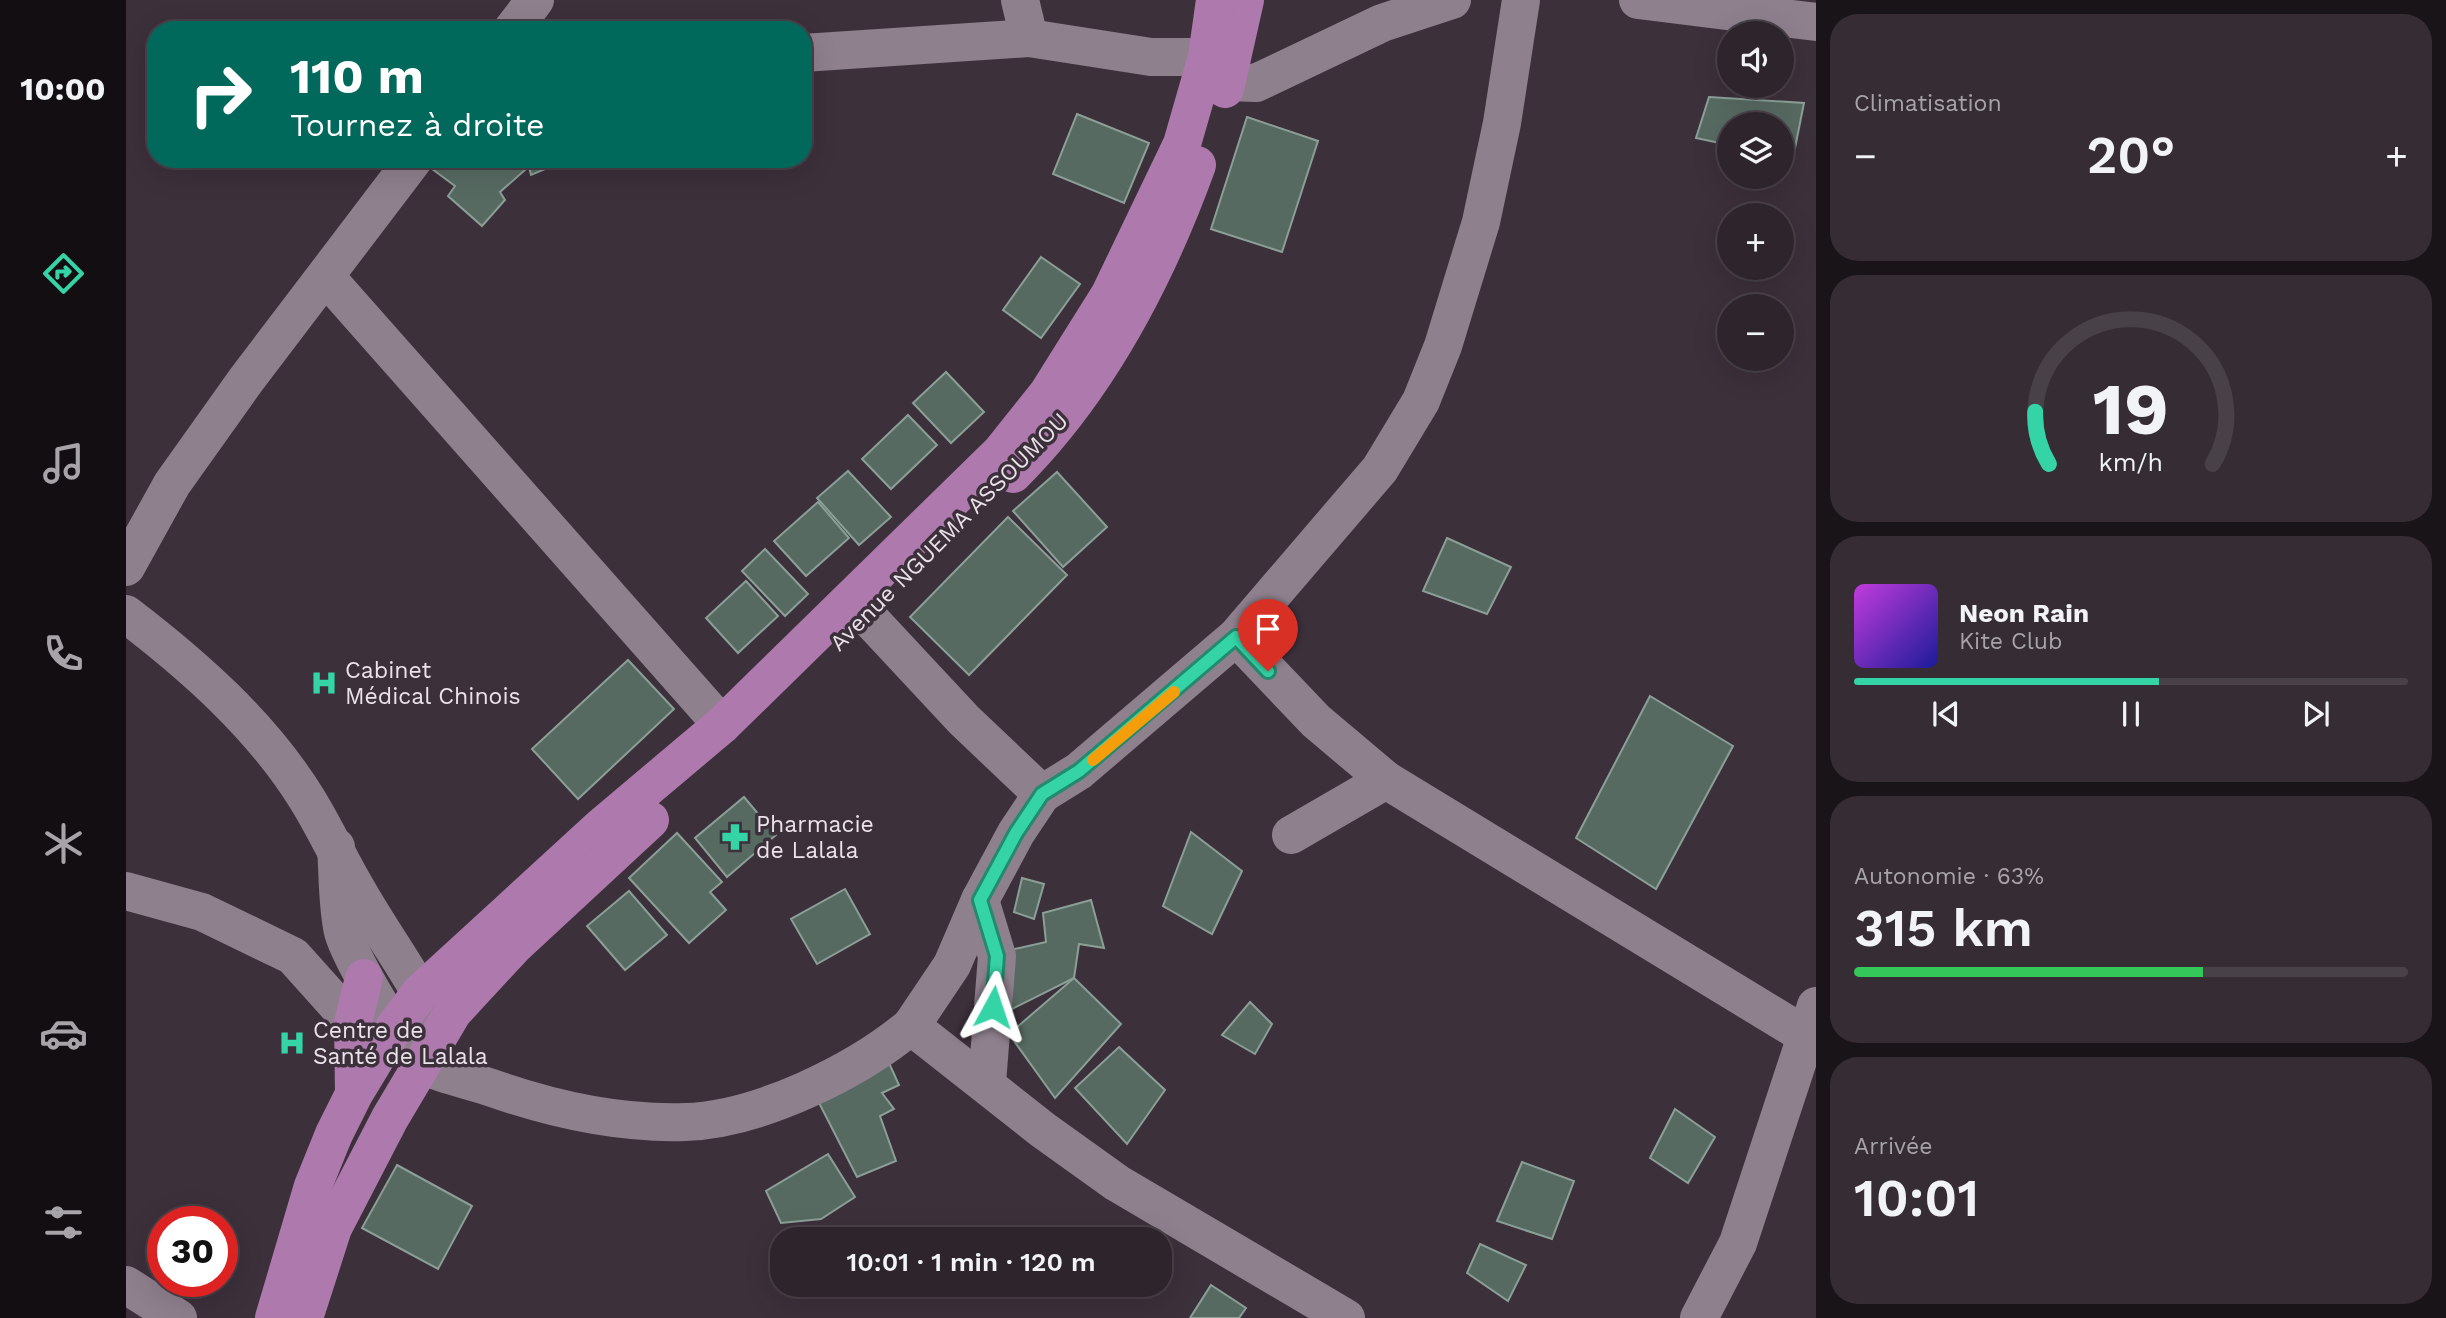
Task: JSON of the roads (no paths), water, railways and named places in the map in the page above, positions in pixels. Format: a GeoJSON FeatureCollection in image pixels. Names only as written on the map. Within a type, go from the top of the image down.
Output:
{"type":"FeatureCollection","features":[{"type":"Feature","properties":{"kind":"main road","name":"Avenue NGUEMA ASSOUMOU"},"geometry":{"type":"LineString","coordinates":[[611,836],[793,691],[1065,418],[1149,279],[1177,221],[1217,70],[1215,0]]}},
{"type":"Feature","properties":{"kind":"main road","name":"Avenue NGUEMA ASSOUMOU"},"geometry":{"type":"LineString","coordinates":[[611,836],[1001,452],[1048,393],[1110,294],[1217,70],[1245,0]]}},
{"type":"Feature","properties":{"kind":"main road"},"geometry":{"type":"LineString","coordinates":[[274,1318],[313,1186],[354,1094],[394,1028],[421,992],[611,836]]}},
{"type":"Feature","properties":{"kind":"main road"},"geometry":{"type":"LineString","coordinates":[[304,1318],[333,1228],[390,1118],[431,1048],[478,982],[611,836]]}},
{"type":"Feature","properties":{"kind":"main road"},"geometry":{"type":"LineString","coordinates":[[354,1094],[353,1023],[364,978]]}},
{"type":"Feature","properties":{"kind":"street"},"geometry":{"type":"LineString","coordinates":[[519,21],[535,0]]}},
{"type":"Feature","properties":{"kind":"street"},"geometry":{"type":"LineString","coordinates":[[1020,0],[1030,38]]}},
{"type":"Feature","properties":{"kind":"street"},"geometry":{"type":"LineString","coordinates":[[812,51],[1030,38],[1217,70],[1256,83],[1382,23],[1452,0]]}},
{"type":"Feature","properties":{"kind":"street"},"geometry":{"type":"LineString","coordinates":[[336,847],[343,932],[364,978],[394,1028],[431,1048],[466,1079],[539,1104],[616,1117],[686,1122],[787,1099],[881,1052],[911,1026],[952,965],[980,900],[1016,833],[1042,794],[1079,771],[1236,637],[1380,470],[1421,401],[1443,346],[1481,222],[1502,122],[1521,0]]}},
{"type":"Feature","properties":{"kind":"street"},"geometry":{"type":"LineString","coordinates":[[1638,0],[1816,22]]}},
{"type":"Feature","properties":{"kind":"street"},"geometry":{"type":"LineString","coordinates":[[126,567],[172,484],[246,380],[407,168]]}},
{"type":"Feature","properties":{"kind":"street"},"geometry":{"type":"LineString","coordinates":[[326,277],[722,725]]}},
{"type":"Feature","properties":{"kind":"street"},"geometry":{"type":"LineString","coordinates":[[126,614],[161,641],[265,740],[306,797],[336,847],[355,886],[421,992],[431,1048]]}},
{"type":"Feature","properties":{"kind":"street"},"geometry":{"type":"LineString","coordinates":[[867,616],[964,720],[1042,794]]}},
{"type":"Feature","properties":{"kind":"street"},"geometry":{"type":"LineString","coordinates":[[1236,637],[1316,721],[1385,780],[1811,1021],[1738,1244],[1699,1318]]}},
{"type":"Feature","properties":{"kind":"street"},"geometry":{"type":"LineString","coordinates":[[1291,835],[1385,780]]}},
{"type":"Feature","properties":{"kind":"street"},"geometry":{"type":"LineString","coordinates":[[126,891],[202,912],[293,956],[353,1023]]}},
{"type":"Feature","properties":{"kind":"street"},"geometry":{"type":"LineString","coordinates":[[980,900],[997,956],[987,1083]]}},
{"type":"Feature","properties":{"kind":"street"},"geometry":{"type":"LineString","coordinates":[[911,1026],[987,1083],[1043,1130],[1117,1183],[1346,1318]]}},
{"type":"Feature","properties":{"kind":"street"},"geometry":{"type":"LineString","coordinates":[[126,1284],[178,1318]]}},
{"type":"Feature","properties":{"kind":"place","name":"Cabinet Médical Chinois"},"geometry":{"type":"Point","coordinates":[324,683]}},
{"type":"Feature","properties":{"kind":"place","name":"Pharmacie de Lalala"},"geometry":{"type":"Point","coordinates":[735,837]}},
{"type":"Feature","properties":{"kind":"place","name":"Centre de Santé de Lalala"},"geometry":{"type":"Point","coordinates":[292,1043]}}]}
